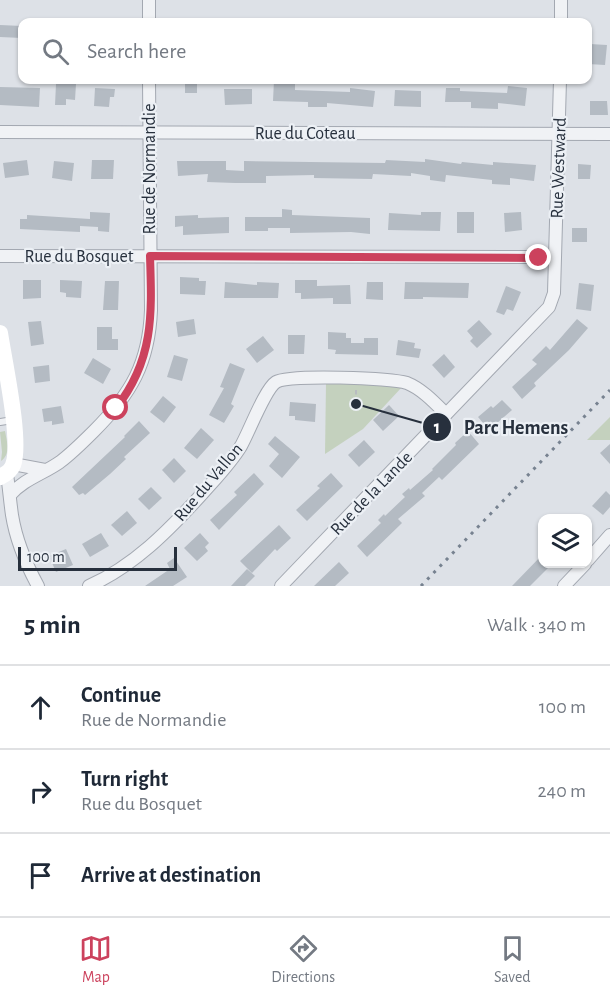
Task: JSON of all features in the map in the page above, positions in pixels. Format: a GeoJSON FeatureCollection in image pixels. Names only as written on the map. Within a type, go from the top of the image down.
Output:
{"type":"FeatureCollection","features":[{"type":"Feature","properties":{"kind":"street"},"geometry":{"type":"LineString","coordinates":[[149,0],[149,18]]}},
{"type":"Feature","properties":{"kind":"street"},"geometry":{"type":"LineString","coordinates":[[561,0],[561,18]]}},
{"type":"Feature","properties":{"kind":"street","name":"Rue de Normandie"},"geometry":{"type":"LineString","coordinates":[[5,496],[24,482],[63,460],[96,429],[122,401],[143,362],[149,335],[149,84]]}},
{"type":"Feature","properties":{"kind":"street","name":"Rue Westward"},"geometry":{"type":"LineString","coordinates":[[555,257],[560,84]]}},
{"type":"Feature","properties":{"kind":"street","name":"Rue du Coteau"},"geometry":{"type":"LineString","coordinates":[[0,132],[610,134]]}},
{"type":"Feature","properties":{"kind":"street","name":"Rue du Bosquet"},"geometry":{"type":"LineString","coordinates":[[0,256],[555,257]]}},
{"type":"Feature","properties":{"kind":"street","name":"Rue de la Lande"},"geometry":{"type":"LineString","coordinates":[[281,586],[549,307],[554,293],[555,257]]}},
{"type":"Feature","properties":{"kind":"street"},"geometry":{"type":"LineString","coordinates":[[0,333],[7,421],[15,454],[7,472],[5,496],[20,547],[38,586]]}},
{"type":"Feature","properties":{"kind":"street","name":"Rue du Vallon"},"geometry":{"type":"LineString","coordinates":[[89,586],[121,568],[145,550],[170,528],[222,472],[241,446],[268,391],[276,382],[300,378],[399,381],[415,387],[446,414]]}},
{"type":"Feature","properties":{"kind":"street"},"geometry":{"type":"LineString","coordinates":[[7,472],[45,470]]}},
{"type":"Feature","properties":{"kind":"street"},"geometry":{"type":"LineString","coordinates":[[592,556],[610,536]]}},
{"type":"Feature","properties":{"kind":"street"},"geometry":{"type":"LineString","coordinates":[[564,586],[580,568]]}},
{"type":"Feature","properties":{"kind":"path"},"geometry":{"type":"LineString","coordinates":[[355,384],[356,396],[363,404]]}},
{"type":"Feature","properties":{"kind":"path"},"geometry":{"type":"LineString","coordinates":[[355,402],[358,399]]}},
{"type":"Feature","properties":{"kind":"green space"},"geometry":{"type":"Polygon","coordinates":[[[326,383],[381,384],[402,387],[363,429],[325,454],[326,383]]]}},
{"type":"Feature","properties":{"kind":"green space"},"geometry":{"type":"Polygon","coordinates":[[[610,417],[610,440],[587,440],[610,417]]]}},
{"type":"Feature","properties":{"kind":"green space"},"geometry":{"type":"Polygon","coordinates":[[[5,431],[7,451],[1,461],[0,432],[5,431]]]}},
{"type":"Feature","properties":{"kind":"building"},"geometry":{"type":"Polygon","coordinates":[[[0,25],[18,26],[18,38],[0,37],[0,25]]]}},
{"type":"Feature","properties":{"kind":"building"},"geometry":{"type":"Polygon","coordinates":[[[592,44],[607,45],[605,65],[592,64],[592,44]]]}},
{"type":"Feature","properties":{"kind":"building"},"geometry":{"type":"Polygon","coordinates":[[[56,84],[76,84],[75,100],[66,99],[66,105],[55,105],[56,84]]]}},
{"type":"Feature","properties":{"kind":"building"},"geometry":{"type":"Polygon","coordinates":[[[185,84],[197,84],[197,93],[185,93],[185,84]]]}},
{"type":"Feature","properties":{"kind":"building"},"geometry":{"type":"Polygon","coordinates":[[[274,84],[295,84],[295,90],[350,92],[350,88],[375,91],[373,107],[327,103],[327,107],[308,107],[308,102],[273,101],[274,84]]]}},
{"type":"Feature","properties":{"kind":"building"},"geometry":{"type":"Polygon","coordinates":[[[508,86],[527,88],[525,106],[498,103],[498,109],[471,108],[471,102],[445,102],[446,88],[460,88],[460,91],[507,93],[508,86]]]}},
{"type":"Feature","properties":{"kind":"building"},"geometry":{"type":"Polygon","coordinates":[[[0,87],[40,88],[39,107],[0,105],[0,87]]]}},
{"type":"Feature","properties":{"kind":"building"},"geometry":{"type":"Polygon","coordinates":[[[95,88],[115,89],[114,97],[110,97],[109,107],[94,106],[95,88]]]}},
{"type":"Feature","properties":{"kind":"building"},"geometry":{"type":"Polygon","coordinates":[[[224,89],[252,89],[252,104],[225,105],[224,89]]]}},
{"type":"Feature","properties":{"kind":"building"},"geometry":{"type":"Polygon","coordinates":[[[395,90],[421,91],[421,107],[394,106],[395,90]]]}},
{"type":"Feature","properties":{"kind":"building"},"geometry":{"type":"Polygon","coordinates":[[[590,101],[607,101],[608,115],[590,115],[590,101]]]}},
{"type":"Feature","properties":{"kind":"building"},"geometry":{"type":"Polygon","coordinates":[[[425,159],[461,164],[462,162],[493,165],[493,162],[536,165],[534,181],[510,178],[510,185],[492,184],[492,180],[446,175],[445,182],[430,180],[430,176],[411,173],[411,176],[373,174],[372,179],[314,178],[314,175],[266,176],[266,183],[207,182],[208,174],[178,176],[177,161],[226,161],[226,170],[244,171],[244,161],[385,163],[386,160],[425,162],[425,159]]]}},
{"type":"Feature","properties":{"kind":"building"},"geometry":{"type":"Polygon","coordinates":[[[27,160],[29,175],[5,178],[3,163],[27,160]]]}},
{"type":"Feature","properties":{"kind":"building"},"geometry":{"type":"Polygon","coordinates":[[[92,160],[114,160],[113,179],[91,179],[92,160]]]}},
{"type":"Feature","properties":{"kind":"building"},"geometry":{"type":"Polygon","coordinates":[[[54,161],[74,163],[72,181],[52,178],[54,161]]]}},
{"type":"Feature","properties":{"kind":"building"},"geometry":{"type":"Polygon","coordinates":[[[578,164],[591,165],[590,179],[578,179],[578,164]]]}},
{"type":"Feature","properties":{"kind":"building"},"geometry":{"type":"Polygon","coordinates":[[[282,209],[292,210],[292,215],[370,218],[370,234],[290,233],[290,228],[245,231],[245,217],[282,217],[282,209]]]}},
{"type":"Feature","properties":{"kind":"building"},"geometry":{"type":"Polygon","coordinates":[[[90,212],[110,213],[109,232],[98,231],[98,227],[80,226],[80,232],[20,229],[20,219],[27,219],[27,215],[90,219],[90,212]]]}},
{"type":"Feature","properties":{"kind":"building"},"geometry":{"type":"Polygon","coordinates":[[[421,212],[441,212],[440,231],[388,230],[389,213],[421,215],[421,212]]]}},
{"type":"Feature","properties":{"kind":"building"},"geometry":{"type":"Polygon","coordinates":[[[457,212],[474,212],[474,233],[457,233],[457,212]]]}},
{"type":"Feature","properties":{"kind":"building"},"geometry":{"type":"Polygon","coordinates":[[[521,212],[522,230],[505,232],[504,213],[521,212]]]}},
{"type":"Feature","properties":{"kind":"building"},"geometry":{"type":"Polygon","coordinates":[[[198,215],[198,218],[229,217],[229,233],[183,235],[183,226],[175,227],[175,216],[198,215]]]}},
{"type":"Feature","properties":{"kind":"building"},"geometry":{"type":"Polygon","coordinates":[[[572,228],[587,228],[587,242],[572,242],[572,228]]]}},
{"type":"Feature","properties":{"kind":"building"},"geometry":{"type":"Polygon","coordinates":[[[180,277],[199,278],[199,281],[206,281],[205,295],[180,294],[180,277]]]}},
{"type":"Feature","properties":{"kind":"building"},"geometry":{"type":"Polygon","coordinates":[[[23,280],[41,280],[41,298],[23,299],[23,280]]]}},
{"type":"Feature","properties":{"kind":"building"},"geometry":{"type":"Polygon","coordinates":[[[60,280],[82,281],[81,298],[66,297],[66,293],[60,292],[60,280]]]}},
{"type":"Feature","properties":{"kind":"building"},"geometry":{"type":"Polygon","coordinates":[[[295,280],[317,280],[317,286],[350,285],[351,304],[333,304],[333,298],[301,299],[301,293],[295,293],[295,280]]]}},
{"type":"Feature","properties":{"kind":"building"},"geometry":{"type":"Polygon","coordinates":[[[105,281],[119,281],[118,310],[103,310],[105,281]]]}},
{"type":"Feature","properties":{"kind":"building"},"geometry":{"type":"Polygon","coordinates":[[[225,282],[257,285],[257,282],[279,283],[278,298],[224,298],[225,282]]]}},
{"type":"Feature","properties":{"kind":"building"},"geometry":{"type":"Polygon","coordinates":[[[367,282],[383,282],[383,300],[366,299],[367,282]]]}},
{"type":"Feature","properties":{"kind":"building"},"geometry":{"type":"Polygon","coordinates":[[[405,282],[469,283],[468,298],[404,299],[405,282]]]}},
{"type":"Feature","properties":{"kind":"building"},"geometry":{"type":"Polygon","coordinates":[[[579,283],[594,285],[591,311],[576,309],[579,283]]]}},
{"type":"Feature","properties":{"kind":"building"},"geometry":{"type":"Polygon","coordinates":[[[506,286],[521,292],[513,311],[507,309],[504,315],[496,312],[506,286]]]}},
{"type":"Feature","properties":{"kind":"building"},"geometry":{"type":"Polygon","coordinates":[[[194,319],[196,334],[178,337],[176,322],[194,319]]]}},
{"type":"Feature","properties":{"kind":"building"},"geometry":{"type":"Polygon","coordinates":[[[577,319],[588,328],[569,350],[534,383],[536,386],[522,399],[512,387],[537,364],[532,360],[546,346],[550,350],[577,319]]]}},
{"type":"Feature","properties":{"kind":"building"},"geometry":{"type":"Polygon","coordinates":[[[479,320],[492,334],[477,348],[470,341],[473,338],[467,331],[479,320]]]}},
{"type":"Feature","properties":{"kind":"building"},"geometry":{"type":"Polygon","coordinates":[[[41,321],[44,344],[31,346],[28,322],[41,321]]]}},
{"type":"Feature","properties":{"kind":"building"},"geometry":{"type":"Polygon","coordinates":[[[97,327],[112,327],[112,339],[118,339],[118,350],[97,350],[97,327]]]}},
{"type":"Feature","properties":{"kind":"building"},"geometry":{"type":"Polygon","coordinates":[[[328,332],[346,333],[346,338],[351,338],[351,343],[364,343],[364,338],[378,338],[378,355],[335,354],[336,350],[328,349],[328,332]]]}},
{"type":"Feature","properties":{"kind":"building"},"geometry":{"type":"Polygon","coordinates":[[[288,335],[305,335],[304,354],[288,354],[288,335]]]}},
{"type":"Feature","properties":{"kind":"building"},"geometry":{"type":"Polygon","coordinates":[[[263,336],[274,350],[257,363],[246,349],[263,336]]]}},
{"type":"Feature","properties":{"kind":"building"},"geometry":{"type":"Polygon","coordinates":[[[398,340],[415,343],[414,348],[421,349],[419,358],[396,355],[398,340]]]}},
{"type":"Feature","properties":{"kind":"building"},"geometry":{"type":"Polygon","coordinates":[[[444,354],[455,367],[444,378],[432,365],[444,354]]]}},
{"type":"Feature","properties":{"kind":"building"},"geometry":{"type":"Polygon","coordinates":[[[174,355],[188,359],[182,381],[167,377],[174,355]]]}},
{"type":"Feature","properties":{"kind":"building"},"geometry":{"type":"Polygon","coordinates":[[[93,358],[111,369],[103,384],[84,373],[93,358]]]}},
{"type":"Feature","properties":{"kind":"building"},"geometry":{"type":"Polygon","coordinates":[[[230,363],[245,369],[231,404],[234,406],[224,423],[209,415],[224,388],[220,387],[230,363]]]}},
{"type":"Feature","properties":{"kind":"building"},"geometry":{"type":"Polygon","coordinates":[[[49,365],[50,381],[35,383],[33,367],[49,365]]]}},
{"type":"Feature","properties":{"kind":"building"},"geometry":{"type":"Polygon","coordinates":[[[163,396],[176,407],[164,423],[150,412],[163,396]]]}},
{"type":"Feature","properties":{"kind":"building"},"geometry":{"type":"Polygon","coordinates":[[[502,400],[512,410],[489,430],[478,417],[502,400]]]}},
{"type":"Feature","properties":{"kind":"building"},"geometry":{"type":"Polygon","coordinates":[[[290,402],[316,404],[315,422],[295,420],[295,416],[289,416],[290,402]]]}},
{"type":"Feature","properties":{"kind":"building"},"geometry":{"type":"Polygon","coordinates":[[[389,405],[399,416],[383,431],[373,420],[389,405]]]}},
{"type":"Feature","properties":{"kind":"building"},"geometry":{"type":"Polygon","coordinates":[[[61,406],[64,423],[52,425],[52,421],[44,422],[42,409],[61,406]]]}},
{"type":"Feature","properties":{"kind":"building"},"geometry":{"type":"Polygon","coordinates":[[[139,421],[150,433],[124,457],[126,459],[110,474],[85,495],[83,493],[79,495],[72,487],[139,421]]]}},
{"type":"Feature","properties":{"kind":"building"},"geometry":{"type":"Polygon","coordinates":[[[201,428],[214,440],[197,459],[184,448],[201,428]]]}},
{"type":"Feature","properties":{"kind":"building"},"geometry":{"type":"Polygon","coordinates":[[[468,431],[479,444],[442,480],[439,477],[422,493],[425,496],[398,519],[402,523],[367,557],[357,546],[381,523],[378,520],[405,497],[402,494],[433,470],[468,431]]]}},
{"type":"Feature","properties":{"kind":"building"},"geometry":{"type":"Polygon","coordinates":[[[275,436],[300,457],[282,478],[269,466],[279,454],[268,444],[275,436]]]}},
{"type":"Feature","properties":{"kind":"building"},"geometry":{"type":"Polygon","coordinates":[[[364,440],[375,452],[359,467],[348,455],[364,440]]]}},
{"type":"Feature","properties":{"kind":"building"},"geometry":{"type":"Polygon","coordinates":[[[610,444],[610,464],[600,453],[610,444]]]}},
{"type":"Feature","properties":{"kind":"building"},"geometry":{"type":"Polygon","coordinates":[[[174,458],[186,471],[174,483],[162,470],[174,458]]]}},
{"type":"Feature","properties":{"kind":"building"},"geometry":{"type":"Polygon","coordinates":[[[254,473],[264,484],[219,530],[210,520],[237,495],[234,492],[254,473]]]}},
{"type":"Feature","properties":{"kind":"building"},"geometry":{"type":"Polygon","coordinates":[[[331,473],[343,486],[307,521],[296,510],[320,488],[317,486],[331,473]]]}},
{"type":"Feature","properties":{"kind":"building"},"geometry":{"type":"Polygon","coordinates":[[[151,487],[162,498],[149,510],[138,499],[151,487]]]}},
{"type":"Feature","properties":{"kind":"building"},"geometry":{"type":"Polygon","coordinates":[[[606,491],[610,495],[610,507],[603,515],[592,506],[606,491]]]}},
{"type":"Feature","properties":{"kind":"building"},"geometry":{"type":"Polygon","coordinates":[[[127,511],[137,523],[122,536],[111,525],[127,511]]]}},
{"type":"Feature","properties":{"kind":"building"},"geometry":{"type":"Polygon","coordinates":[[[279,525],[291,538],[277,551],[275,549],[252,573],[240,561],[279,525]]]}},
{"type":"Feature","properties":{"kind":"building"},"geometry":{"type":"Polygon","coordinates":[[[101,533],[109,546],[90,557],[82,544],[101,533]]]}},
{"type":"Feature","properties":{"kind":"building"},"geometry":{"type":"Polygon","coordinates":[[[200,533],[209,543],[205,547],[208,551],[197,561],[184,548],[200,533]]]}},
{"type":"Feature","properties":{"kind":"building"},"geometry":{"type":"Polygon","coordinates":[[[66,549],[73,565],[56,572],[49,556],[66,549]]]}},
{"type":"Feature","properties":{"kind":"building"},"geometry":{"type":"Polygon","coordinates":[[[174,558],[187,577],[173,586],[145,586],[170,569],[167,563],[174,558]]]}},
{"type":"Feature","properties":{"kind":"building"},"geometry":{"type":"Polygon","coordinates":[[[538,559],[538,568],[548,568],[530,586],[512,586],[538,559]]]}},
{"type":"Feature","properties":{"kind":"building"},"geometry":{"type":"Polygon","coordinates":[[[339,562],[349,573],[335,586],[314,586],[339,562]]]}},
{"type":"Feature","properties":{"kind":"building"},"geometry":{"type":"Polygon","coordinates":[[[247,569],[255,576],[245,586],[231,586],[247,569]]]}},
{"type":"Feature","properties":{"kind":"railway"},"geometry":{"type":"LineString","coordinates":[[421,586],[610,390]]}},
{"type":"Feature","properties":{"kind":"place","name":"Parc Hemens"},"geometry":{"type":"Point","coordinates":[356,404]}},
{"type":"Feature","properties":{"kind":"route"},"geometry":{"type":"LineString","coordinates":[[116,408],[140,370],[146,352],[151,310],[150,256],[539,258]]}}]}
